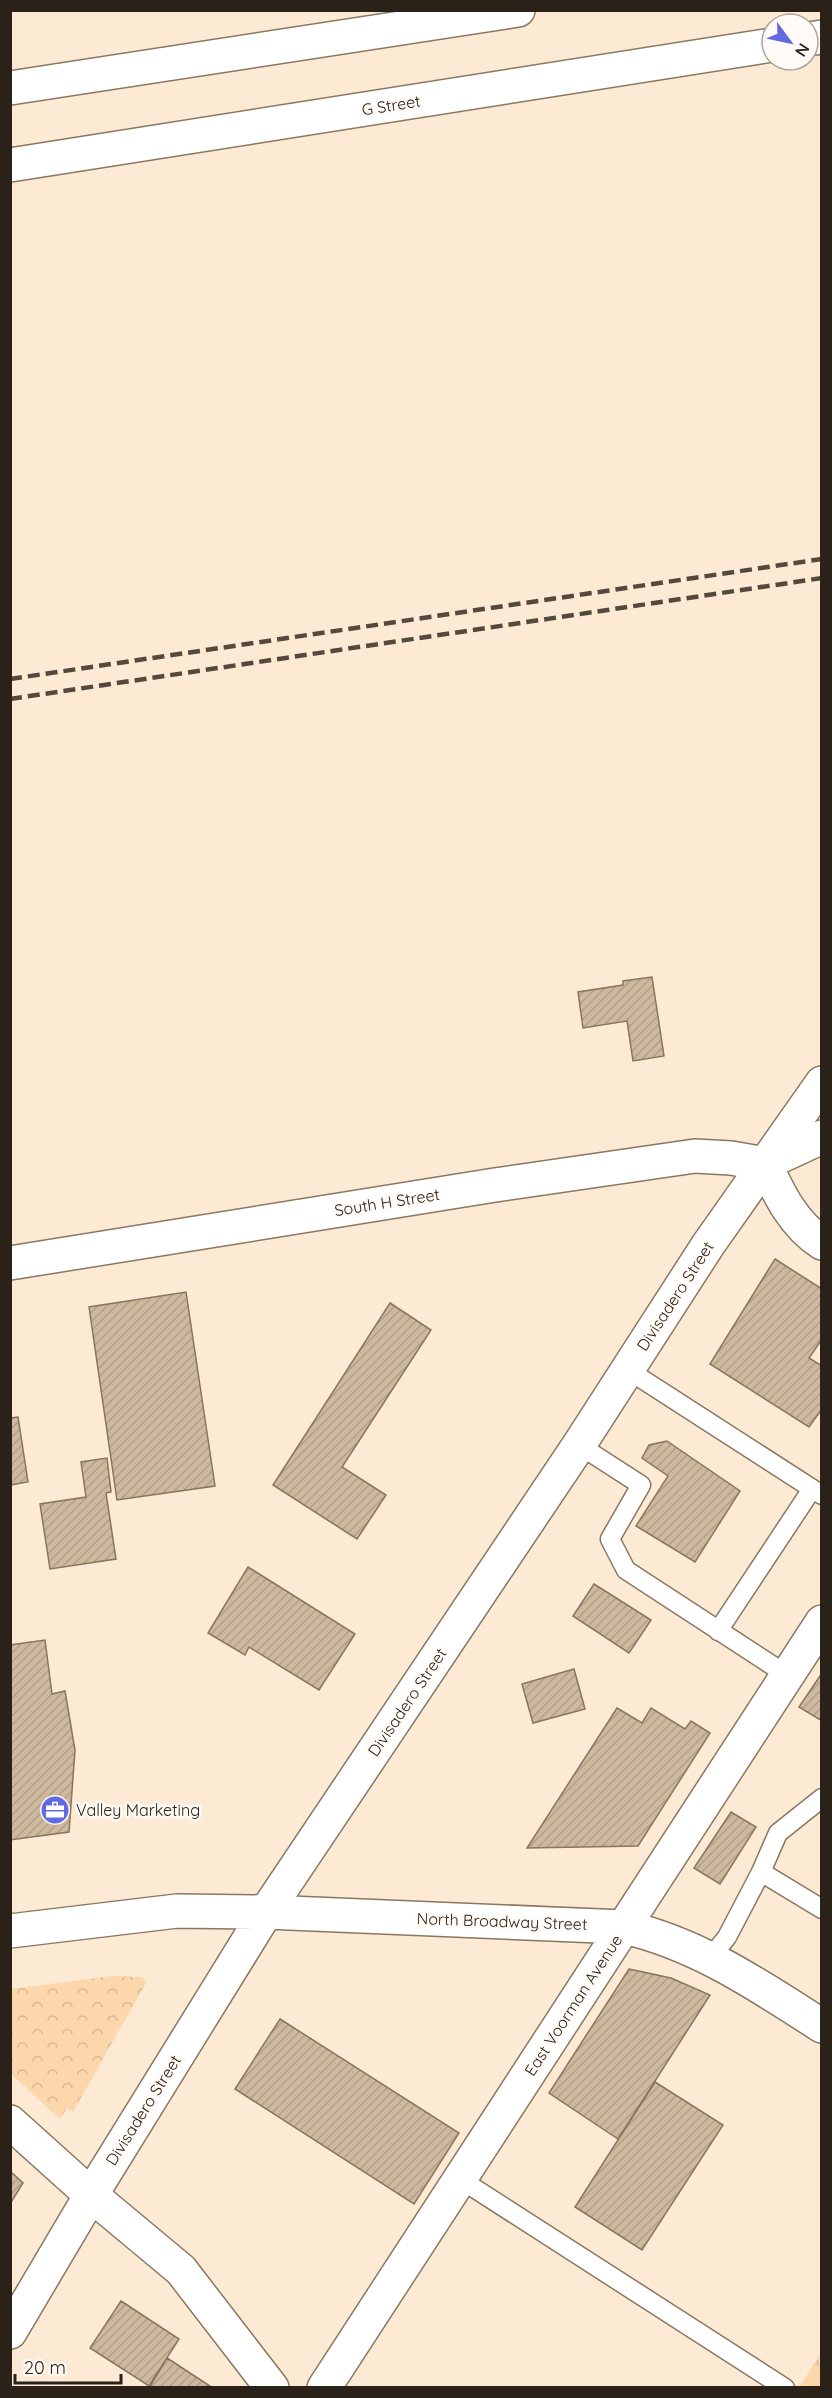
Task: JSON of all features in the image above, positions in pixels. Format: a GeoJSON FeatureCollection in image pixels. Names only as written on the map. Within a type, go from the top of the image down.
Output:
{"type":"FeatureCollection","features":[{"type":"Feature","properties":{"kind":"street"},"geometry":{"type":"LineString","coordinates":[[10,88],[518,10]]}},
{"type":"Feature","properties":{"kind":"street","name":"G Street"},"geometry":{"type":"LineString","coordinates":[[10,165],[760,47]]}},
{"type":"Feature","properties":{"kind":"street","name":"Divisadero Street"},"geometry":{"type":"LineString","coordinates":[[10,2332],[91,2195],[266,1912],[579,1445],[708,1245],[822,1083]]}},
{"type":"Feature","properties":{"kind":"street"},"geometry":{"type":"LineString","coordinates":[[822,1137],[765,1164],[794,1219],[810,1236],[822,1244]]}},
{"type":"Feature","properties":{"kind":"street","name":"South H Street"},"geometry":{"type":"LineString","coordinates":[[10,1263],[484,1187],[695,1156],[731,1158],[765,1164]]}},
{"type":"Feature","properties":{"kind":"street","name":"East Voorman Avenue"},"geometry":{"type":"LineString","coordinates":[[324,2388],[822,1622]]}},
{"type":"Feature","properties":{"kind":"street","name":"North Broadway Street"},"geometry":{"type":"LineString","coordinates":[[10,1931],[177,1911],[266,1912],[624,1927],[650,1933],[711,1958],[822,2026]]}},
{"type":"Feature","properties":{"kind":"street"},"geometry":{"type":"LineString","coordinates":[[10,2122],[91,2195],[181,2270],[272,2388]]}},
{"type":"Feature","properties":{"kind":"lane"},"geometry":{"type":"LineString","coordinates":[[628,1370],[817,1492],[718,1631]]}},
{"type":"Feature","properties":{"kind":"lane"},"geometry":{"type":"LineString","coordinates":[[579,1445],[641,1485],[610,1539],[626,1570],[787,1675]]}},
{"type":"Feature","properties":{"kind":"lane"},"geometry":{"type":"LineString","coordinates":[[711,1958],[727,1937],[761,1872],[778,1833],[822,1798]]}},
{"type":"Feature","properties":{"kind":"lane"},"geometry":{"type":"LineString","coordinates":[[761,1872],[822,1909]]}},
{"type":"Feature","properties":{"kind":"lane"},"geometry":{"type":"LineString","coordinates":[[460,2179],[785,2388]]}},
{"type":"Feature","properties":{"kind":"green space"},"geometry":{"type":"Polygon","coordinates":[[[112,1976],[142,1977],[146,1983],[73,2112],[67,2108],[60,2119],[11,2074],[11,1989],[112,1976]]]}},
{"type":"Feature","properties":{"kind":"green space"},"geometry":{"type":"Polygon","coordinates":[[[821,2353],[821,2387],[800,2386],[821,2353]]]}},
{"type":"Feature","properties":{"kind":"building"},"geometry":{"type":"Polygon","coordinates":[[[652,977],[664,1056],[633,1061],[627,1021],[583,1028],[578,992],[623,985],[623,981],[652,977]]]}},
{"type":"Feature","properties":{"kind":"building"},"geometry":{"type":"Polygon","coordinates":[[[775,1259],[822,1289],[822,1339],[809,1358],[822,1366],[822,1409],[809,1427],[710,1364],[775,1259]]]}},
{"type":"Feature","properties":{"kind":"building"},"geometry":{"type":"Polygon","coordinates":[[[186,1292],[215,1486],[117,1500],[89,1307],[186,1292]]]}},
{"type":"Feature","properties":{"kind":"building"},"geometry":{"type":"Polygon","coordinates":[[[390,1303],[431,1330],[342,1467],[386,1495],[357,1539],[273,1485],[390,1303]]]}},
{"type":"Feature","properties":{"kind":"building"},"geometry":{"type":"Polygon","coordinates":[[[18,1417],[28,1482],[10,1485],[10,1418],[18,1417]]]}},
{"type":"Feature","properties":{"kind":"building"},"geometry":{"type":"Polygon","coordinates":[[[667,1441],[740,1491],[695,1562],[636,1526],[668,1476],[642,1458],[649,1445],[667,1441]]]}},
{"type":"Feature","properties":{"kind":"building"},"geometry":{"type":"Polygon","coordinates":[[[107,1458],[111,1492],[106,1493],[116,1559],[50,1569],[40,1504],[86,1497],[81,1462],[107,1458]]]}},
{"type":"Feature","properties":{"kind":"building"},"geometry":{"type":"Polygon","coordinates":[[[248,1567],[355,1634],[319,1690],[249,1647],[245,1655],[208,1633],[248,1567]]]}},
{"type":"Feature","properties":{"kind":"building"},"geometry":{"type":"Polygon","coordinates":[[[594,1584],[651,1620],[629,1653],[573,1616],[594,1584]]]}},
{"type":"Feature","properties":{"kind":"building"},"geometry":{"type":"Polygon","coordinates":[[[45,1640],[52,1694],[65,1691],[75,1750],[69,1832],[10,1840],[10,1645],[45,1640]]]}},
{"type":"Feature","properties":{"kind":"building"},"geometry":{"type":"Polygon","coordinates":[[[574,1669],[585,1709],[533,1723],[522,1684],[574,1669]]]}},
{"type":"Feature","properties":{"kind":"building"},"geometry":{"type":"Polygon","coordinates":[[[822,1673],[822,1721],[799,1707],[822,1673]]]}},
{"type":"Feature","properties":{"kind":"building"},"geometry":{"type":"Polygon","coordinates":[[[617,1708],[642,1723],[651,1708],[685,1729],[691,1721],[710,1733],[638,1846],[527,1848],[617,1708]]]}},
{"type":"Feature","properties":{"kind":"building"},"geometry":{"type":"Polygon","coordinates":[[[731,1812],[756,1827],[720,1884],[694,1868],[731,1812]]]}},
{"type":"Feature","properties":{"kind":"building"},"geometry":{"type":"Polygon","coordinates":[[[629,1969],[671,1978],[710,1995],[618,2139],[549,2093],[629,1969]]]}},
{"type":"Feature","properties":{"kind":"building"},"geometry":{"type":"Polygon","coordinates":[[[280,2019],[459,2133],[414,2204],[235,2089],[280,2019]]]}},
{"type":"Feature","properties":{"kind":"building"},"geometry":{"type":"Polygon","coordinates":[[[655,2082],[723,2125],[642,2250],[575,2207],[655,2082]]]}},
{"type":"Feature","properties":{"kind":"building"},"geometry":{"type":"Polygon","coordinates":[[[10,2171],[23,2183],[10,2204],[10,2171]]]}},
{"type":"Feature","properties":{"kind":"building"},"geometry":{"type":"Polygon","coordinates":[[[121,2301],[179,2339],[149,2386],[90,2348],[121,2301]]]}},
{"type":"Feature","properties":{"kind":"building"},"geometry":{"type":"Polygon","coordinates":[[[167,2358],[213,2388],[149,2388],[167,2358]]]}},
{"type":"Feature","properties":{"kind":"railway"},"geometry":{"type":"LineString","coordinates":[[10,679],[822,559]]}},
{"type":"Feature","properties":{"kind":"railway"},"geometry":{"type":"LineString","coordinates":[[10,699],[822,578]]}},
{"type":"Feature","properties":{"kind":"place","name":"Valley Marketing"},"geometry":{"type":"Point","coordinates":[55,1810]}}]}
